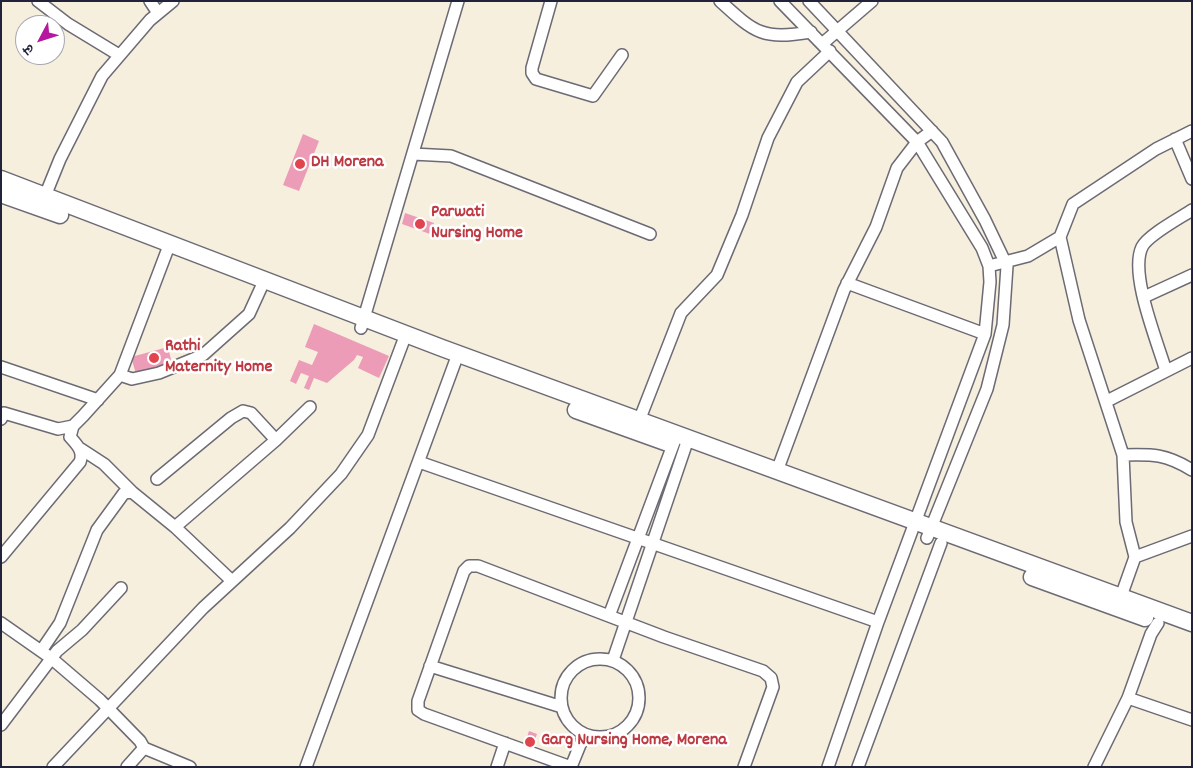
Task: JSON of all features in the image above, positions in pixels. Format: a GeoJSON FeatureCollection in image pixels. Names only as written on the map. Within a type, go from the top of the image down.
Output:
{"type":"FeatureCollection","features":[{"type":"Feature","properties":{"kind":"highway"},"geometry":{"type":"LineString","coordinates":[[1,179],[43,202],[637,427],[913,527]]}},
{"type":"Feature","properties":{"kind":"highway"},"geometry":{"type":"LineString","coordinates":[[1,194],[43,202]]}},
{"type":"Feature","properties":{"kind":"highway"},"geometry":{"type":"LineString","coordinates":[[681,442],[777,472],[933,536],[1119,603],[1192,623]]}},
{"type":"Feature","properties":{"kind":"highway"},"geometry":{"type":"LineString","coordinates":[[1119,603],[1158,623],[1192,635]]}},
{"type":"Feature","properties":{"kind":"street"},"geometry":{"type":"LineString","coordinates":[[38,1],[68,24],[119,55]]}},
{"type":"Feature","properties":{"kind":"street"},"geometry":{"type":"LineString","coordinates":[[150,1],[158,13]]}},
{"type":"Feature","properties":{"kind":"street"},"geometry":{"type":"LineString","coordinates":[[43,202],[60,160],[102,76],[158,13],[174,1]]}},
{"type":"Feature","properties":{"kind":"street"},"geometry":{"type":"LineString","coordinates":[[363,323],[458,1]]}},
{"type":"Feature","properties":{"kind":"street"},"geometry":{"type":"LineString","coordinates":[[552,1],[532,68],[536,79],[593,96],[622,55]]}},
{"type":"Feature","properties":{"kind":"street"},"geometry":{"type":"LineString","coordinates":[[720,1],[748,26],[758,32],[777,36],[811,32]]}},
{"type":"Feature","properties":{"kind":"street"},"geometry":{"type":"LineString","coordinates":[[780,1],[917,142],[982,248],[989,266],[990,282],[985,334],[878,622],[828,767]]}},
{"type":"Feature","properties":{"kind":"street"},"geometry":{"type":"LineString","coordinates":[[809,1],[932,131],[953,160],[1007,266],[1003,325],[987,389],[933,536],[858,767]]}},
{"type":"Feature","properties":{"kind":"street"},"geometry":{"type":"LineString","coordinates":[[637,427],[681,313],[718,275],[742,215],[768,138],[797,82],[826,48],[837,30],[872,1]]}},
{"type":"Feature","properties":{"kind":"street"},"geometry":{"type":"LineString","coordinates":[[777,472],[847,283],[876,226],[897,168],[917,142],[932,131]]}},
{"type":"Feature","properties":{"kind":"street"},"geometry":{"type":"LineString","coordinates":[[1119,603],[1135,557],[1126,522],[1123,455],[1079,320],[1060,236],[1073,204],[1156,148],[1192,131]]}},
{"type":"Feature","properties":{"kind":"street"},"geometry":{"type":"LineString","coordinates":[[1175,139],[1192,179]]}},
{"type":"Feature","properties":{"kind":"street"},"geometry":{"type":"LineString","coordinates":[[413,154],[451,156],[650,234]]}},
{"type":"Feature","properties":{"kind":"street"},"geometry":{"type":"LineString","coordinates":[[1166,372],[1138,275],[1142,247],[1192,210]]}},
{"type":"Feature","properties":{"kind":"street"},"geometry":{"type":"LineString","coordinates":[[989,266],[1028,256],[1060,236]]}},
{"type":"Feature","properties":{"kind":"street"},"geometry":{"type":"LineString","coordinates":[[72,431],[120,375],[169,249]]}},
{"type":"Feature","properties":{"kind":"street"},"geometry":{"type":"LineString","coordinates":[[1144,297],[1192,275]]}},
{"type":"Feature","properties":{"kind":"street"},"geometry":{"type":"LineString","coordinates":[[847,283],[985,334]]}},
{"type":"Feature","properties":{"kind":"street"},"geometry":{"type":"LineString","coordinates":[[120,375],[132,379],[159,373],[203,356],[249,314],[263,284]]}},
{"type":"Feature","properties":{"kind":"street"},"geometry":{"type":"LineString","coordinates":[[53,767],[232,581],[290,528],[341,474],[368,435],[404,339]]}},
{"type":"Feature","properties":{"kind":"street"},"geometry":{"type":"LineString","coordinates":[[1106,401],[1192,358]]}},
{"type":"Feature","properties":{"kind":"street"},"geometry":{"type":"LineString","coordinates":[[310,766],[456,359]]}},
{"type":"Feature","properties":{"kind":"street"},"geometry":{"type":"LineString","coordinates":[[1,367],[98,400]]}},
{"type":"Feature","properties":{"kind":"street"},"geometry":{"type":"LineString","coordinates":[[175,527],[276,440],[310,407]]}},
{"type":"Feature","properties":{"kind":"street"},"geometry":{"type":"LineString","coordinates":[[156,479],[242,411],[251,414],[276,440]]}},
{"type":"Feature","properties":{"kind":"street"},"geometry":{"type":"LineString","coordinates":[[2,415],[58,430],[72,431]]}},
{"type":"Feature","properties":{"kind":"street"},"geometry":{"type":"LineString","coordinates":[[1,558],[80,462],[82,456],[81,449],[72,431]]}},
{"type":"Feature","properties":{"kind":"street"},"geometry":{"type":"LineString","coordinates":[[609,616],[638,539],[681,442]]}},
{"type":"Feature","properties":{"kind":"street"},"geometry":{"type":"LineString","coordinates":[[614,660],[652,543],[681,442]]}},
{"type":"Feature","properties":{"kind":"street"},"geometry":{"type":"LineString","coordinates":[[81,449],[104,464],[132,492],[175,527],[232,581]]}},
{"type":"Feature","properties":{"kind":"street"},"geometry":{"type":"LineString","coordinates":[[1123,455],[1151,454],[1189,464]]}},
{"type":"Feature","properties":{"kind":"street"},"geometry":{"type":"LineString","coordinates":[[419,462],[878,622]]}},
{"type":"Feature","properties":{"kind":"street"},"geometry":{"type":"LineString","coordinates":[[41,651],[60,623],[97,530],[124,493],[132,492]]}},
{"type":"Feature","properties":{"kind":"street"},"geometry":{"type":"LineString","coordinates":[[1135,557],[1192,536]]}},
{"type":"Feature","properties":{"kind":"street"},"geometry":{"type":"LineString","coordinates":[[584,734],[571,767],[424,714],[418,710],[418,701],[430,666],[464,571],[469,566],[478,566],[609,616],[763,671],[771,678],[773,687],[744,767]]}},
{"type":"Feature","properties":{"kind":"street"},"geometry":{"type":"LineString","coordinates":[[1,725],[56,651],[82,630],[121,588]]}},
{"type":"Feature","properties":{"kind":"street"},"geometry":{"type":"LineString","coordinates":[[1,622],[51,658],[107,709],[140,741],[144,748],[190,767]]}},
{"type":"Feature","properties":{"kind":"street"},"geometry":{"type":"LineString","coordinates":[[1094,767],[1128,698],[1151,634],[1158,623]]}},
{"type":"Feature","properties":{"kind":"street"},"geometry":{"type":"LineString","coordinates":[[596,658],[614,660],[631,672],[640,692],[638,713],[625,730],[605,738],[584,734],[570,724],[562,707],[561,691],[567,675],[580,664],[596,658]]}},
{"type":"Feature","properties":{"kind":"street"},"geometry":{"type":"LineString","coordinates":[[430,666],[562,707]]}},
{"type":"Feature","properties":{"kind":"street"},"geometry":{"type":"LineString","coordinates":[[1128,698],[1192,720]]}},
{"type":"Feature","properties":{"kind":"street"},"geometry":{"type":"LineString","coordinates":[[497,767],[505,743]]}},
{"type":"Feature","properties":{"kind":"street"},"geometry":{"type":"LineString","coordinates":[[127,767],[144,748]]}},
{"type":"Feature","properties":{"kind":"building"},"geometry":{"type":"Polygon","coordinates":[[[303,134],[319,141],[299,191],[283,185],[303,134]]]}},
{"type":"Feature","properties":{"kind":"building"},"geometry":{"type":"Polygon","coordinates":[[[405,213],[434,223],[430,234],[402,224],[405,213]]]}},
{"type":"Feature","properties":{"kind":"building"},"geometry":{"type":"Polygon","coordinates":[[[314,324],[389,356],[379,378],[358,368],[363,357],[357,355],[354,360],[327,383],[314,378],[309,390],[304,388],[309,376],[301,373],[296,384],[290,381],[299,360],[312,365],[318,352],[305,347],[314,324]]]}},
{"type":"Feature","properties":{"kind":"building"},"geometry":{"type":"Polygon","coordinates":[[[168,347],[172,364],[136,374],[131,357],[168,347]]]}},
{"type":"Feature","properties":{"kind":"building"},"geometry":{"type":"Polygon","coordinates":[[[529,731],[537,734],[533,745],[525,743],[529,731]]]}},
{"type":"Feature","properties":{"kind":"place","name":"DH Morena"},"geometry":{"type":"Point","coordinates":[300,164]}},
{"type":"Feature","properties":{"kind":"place","name":"Parwati Nursing Home"},"geometry":{"type":"Point","coordinates":[420,224]}},
{"type":"Feature","properties":{"kind":"place","name":"Rathi Maternity Home"},"geometry":{"type":"Point","coordinates":[154,358]}},
{"type":"Feature","properties":{"kind":"place","name":"Garg Nursing Home, Morena"},"geometry":{"type":"Point","coordinates":[530,742]}}]}
